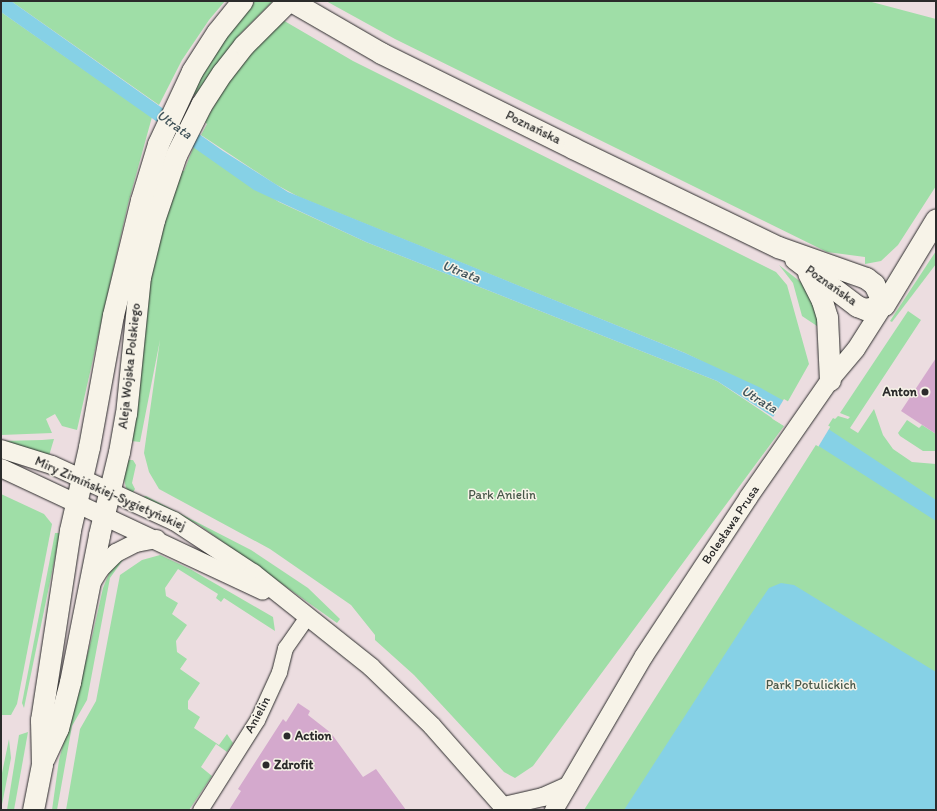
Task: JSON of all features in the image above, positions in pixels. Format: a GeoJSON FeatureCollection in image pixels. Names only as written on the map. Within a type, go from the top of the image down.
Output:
{"type":"FeatureCollection","features":[{"type":"Feature","properties":{"kind":"main road","name":"Aleja Wojska Polskiego"},"geometry":{"type":"LineString","coordinates":[[33,810],[42,764],[41,720],[70,530],[82,479],[113,315],[141,200],[158,144],[176,102],[200,57],[242,1]]}},
{"type":"Feature","properties":{"kind":"main road","name":"Aleja Wojska Polskiego"},"geometry":{"type":"LineString","coordinates":[[42,764],[58,728],[110,492],[126,414],[140,278],[154,220],[176,155],[195,117],[222,73],[288,1]]}},
{"type":"Feature","properties":{"kind":"main road","name":"Poznańska"},"geometry":{"type":"LineString","coordinates":[[291,1],[381,53],[778,247],[866,278],[874,284],[884,305],[865,309],[857,306],[778,247]]}},
{"type":"Feature","properties":{"kind":"main road","name":"Bolesława Prusa"},"geometry":{"type":"LineString","coordinates":[[884,305],[918,246],[936,219]]}},
{"type":"Feature","properties":{"kind":"main road"},"geometry":{"type":"LineString","coordinates":[[804,267],[822,301],[827,317],[830,380]]}},
{"type":"Feature","properties":{"kind":"street","name":"Bolesława Prusa"},"geometry":{"type":"LineString","coordinates":[[554,810],[644,656],[784,447],[830,380],[856,349],[884,305]]}},
{"type":"Feature","properties":{"kind":"street","name":"Miry Zimińskiej-Sygietyńskiej"},"geometry":{"type":"LineString","coordinates":[[1,449],[82,479],[191,530],[253,573],[371,667],[432,726],[505,808]]}},
{"type":"Feature","properties":{"kind":"street","name":"Miry Zimińskiej-Sygietyńskiej"},"geometry":{"type":"LineString","coordinates":[[1,468],[104,514],[291,604]]}},
{"type":"Feature","properties":{"kind":"street"},"geometry":{"type":"LineString","coordinates":[[89,588],[100,569],[116,553],[136,543],[157,539]]}},
{"type":"Feature","properties":{"kind":"street","name":"Anielin"},"geometry":{"type":"LineString","coordinates":[[200,810],[257,720],[279,672],[285,648],[307,616]]}},
{"type":"Feature","properties":{"kind":"street"},"geometry":{"type":"LineString","coordinates":[[505,808],[543,797],[568,786]]}},
{"type":"Feature","properties":{"kind":"green space"},"geometry":{"type":"Polygon","coordinates":[[[11,1],[225,1],[209,20],[182,60],[159,105],[11,1]]]}},
{"type":"Feature","properties":{"kind":"green space"},"geometry":{"type":"Polygon","coordinates":[[[255,1],[273,1],[240,34],[196,94],[191,96],[205,65],[255,1]]]}},
{"type":"Feature","properties":{"kind":"green space"},"geometry":{"type":"Polygon","coordinates":[[[326,1],[868,1],[936,19],[936,186],[898,245],[881,261],[865,264],[865,257],[827,252],[395,39],[326,1]]]}},
{"type":"Feature","properties":{"kind":"green space"},"geometry":{"type":"Polygon","coordinates":[[[1,12],[152,117],[128,204],[77,430],[62,426],[55,414],[46,419],[52,433],[1,435],[1,12]]]}},
{"type":"Feature","properties":{"kind":"green space"},"geometry":{"type":"Polygon","coordinates":[[[281,19],[353,61],[776,272],[787,285],[809,364],[787,403],[685,353],[299,197],[275,184],[201,135],[207,124],[205,122],[223,90],[242,63],[281,19]]]}},
{"type":"Feature","properties":{"kind":"green space","name":"Park Anielin"},"geometry":{"type":"Polygon","coordinates":[[[194,146],[279,202],[366,242],[717,381],[784,426],[533,766],[515,778],[504,772],[414,675],[375,640],[375,635],[351,605],[270,549],[159,489],[149,472],[144,453],[160,340],[140,442],[131,441],[147,291],[156,248],[180,171],[184,171],[194,146]]]}},
{"type":"Feature","properties":{"kind":"green space"},"geometry":{"type":"Polygon","coordinates":[[[936,251],[936,264],[892,322],[890,321],[936,251]]]}},
{"type":"Feature","properties":{"kind":"green space"},"geometry":{"type":"Polygon","coordinates":[[[779,265],[802,283],[817,310],[817,326],[802,316],[793,283],[779,265]]]}},
{"type":"Feature","properties":{"kind":"green space","name":"Park Potulickich"},"geometry":{"type":"Polygon","coordinates":[[[908,311],[921,320],[850,428],[858,433],[874,409],[883,435],[893,449],[912,462],[936,464],[936,810],[584,810],[833,418],[835,419],[838,416],[848,419],[850,417],[840,413],[908,311]]]}},
{"type":"Feature","properties":{"kind":"green space"},"geometry":{"type":"Polygon","coordinates":[[[907,420],[919,428],[922,425],[936,434],[936,451],[923,451],[900,436],[898,433],[907,420]]]}},
{"type":"Feature","properties":{"kind":"green space"},"geometry":{"type":"Polygon","coordinates":[[[54,439],[48,459],[1,441],[42,440],[54,439]]]}},
{"type":"Feature","properties":{"kind":"green space"},"geometry":{"type":"Polygon","coordinates":[[[127,460],[133,460],[136,465],[132,483],[135,489],[132,494],[126,488],[124,479],[127,460]]]}},
{"type":"Feature","properties":{"kind":"green space"},"geometry":{"type":"Polygon","coordinates":[[[1,494],[44,514],[52,524],[17,704],[11,715],[1,715],[1,494]]]}},
{"type":"Feature","properties":{"kind":"green space"},"geometry":{"type":"Polygon","coordinates":[[[146,496],[251,550],[308,588],[340,619],[337,623],[199,525],[142,497],[146,496]]]}},
{"type":"Feature","properties":{"kind":"green space"},"geometry":{"type":"Polygon","coordinates":[[[55,533],[60,533],[24,708],[22,703],[55,533]]]}},
{"type":"Feature","properties":{"kind":"green space"},"geometry":{"type":"Polygon","coordinates":[[[160,555],[190,569],[273,617],[275,631],[224,598],[221,602],[216,598],[218,594],[178,569],[165,588],[166,596],[178,603],[172,614],[187,625],[176,641],[177,652],[187,659],[180,669],[200,683],[188,701],[188,709],[200,717],[194,728],[219,745],[227,734],[233,743],[227,752],[216,744],[201,767],[212,776],[189,810],[66,810],[80,729],[96,701],[120,575],[142,560],[160,555]]]}},
{"type":"Feature","properties":{"kind":"green space"},"geometry":{"type":"Polygon","coordinates":[[[125,557],[110,578],[87,700],[72,726],[57,810],[52,810],[59,760],[92,637],[103,588],[110,571],[125,557]]]}},
{"type":"Feature","properties":{"kind":"green space"},"geometry":{"type":"Polygon","coordinates":[[[28,732],[14,810],[7,810],[19,735],[28,732]]]}},
{"type":"Feature","properties":{"kind":"green space"},"geometry":{"type":"Polygon","coordinates":[[[9,739],[11,758],[1,810],[1,778],[9,739]]]}},
{"type":"Feature","properties":{"kind":"water","name":"Utrata"},"geometry":{"type":"Polygon","coordinates":[[[1,1],[11,1],[223,151],[288,192],[685,353],[759,387],[795,407],[936,500],[936,521],[717,381],[366,242],[254,190],[1,12],[1,1]]]}},
{"type":"Feature","properties":{"kind":"water"},"geometry":{"type":"Polygon","coordinates":[[[781,583],[794,585],[936,672],[936,810],[624,810],[769,588],[781,583]]]}},
{"type":"Feature","properties":{"kind":"pier"},"geometry":{"type":"Polygon","coordinates":[[[784,399],[830,427],[818,447],[772,419],[784,399]]]}},
{"type":"Feature","properties":{"kind":"building","name":"Anton"},"geometry":{"type":"Polygon","coordinates":[[[936,358],[936,434],[901,411],[936,358]]]}},
{"type":"Feature","properties":{"kind":"building"},"geometry":{"type":"Polygon","coordinates":[[[298,703],[310,711],[308,715],[331,733],[363,777],[376,769],[406,810],[229,810],[241,791],[238,789],[283,719],[286,722],[298,703]]]}},
{"type":"Feature","properties":{"kind":"place","name":"Anton"},"geometry":{"type":"Point","coordinates":[925,392]}},
{"type":"Feature","properties":{"kind":"place","name":"Action"},"geometry":{"type":"Point","coordinates":[287,736]}},
{"type":"Feature","properties":{"kind":"place","name":"Zdrofit"},"geometry":{"type":"Point","coordinates":[266,765]}}]}
